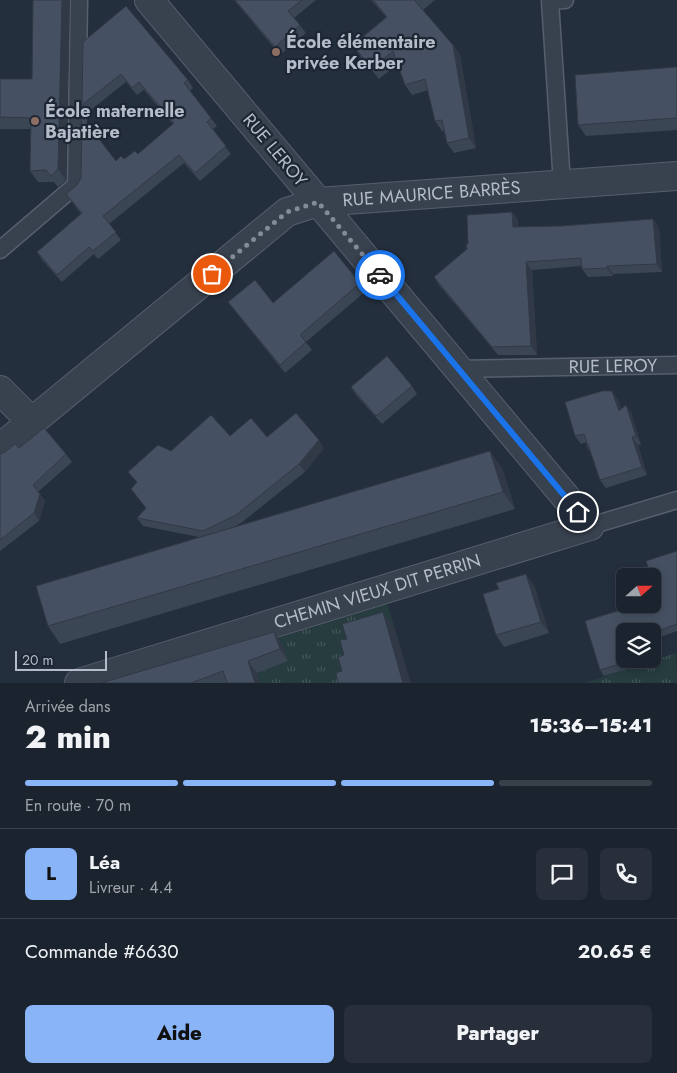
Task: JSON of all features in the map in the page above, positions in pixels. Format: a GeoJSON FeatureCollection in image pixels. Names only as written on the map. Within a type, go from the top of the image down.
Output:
{"type":"FeatureCollection","features":[{"type":"Feature","properties":{"kind":"street","name":"RUE LEROY"},"geometry":{"type":"LineString","coordinates":[[149,0],[590,526]]}},
{"type":"Feature","properties":{"kind":"street","name":"RUE MAURICE BARRÈS"},"geometry":{"type":"LineString","coordinates":[[0,448],[287,212],[318,202],[677,176]]}},
{"type":"Feature","properties":{"kind":"street"},"geometry":{"type":"LineString","coordinates":[[0,390],[32,422]]}},
{"type":"Feature","properties":{"kind":"street","name":"CHEMIN VIEUX DIT PERRIN"},"geometry":{"type":"LineString","coordinates":[[79,683],[590,526]]}},
{"type":"Feature","properties":{"kind":"lane"},"geometry":{"type":"LineString","coordinates":[[0,250],[76,185],[79,0]]}},
{"type":"Feature","properties":{"kind":"lane"},"geometry":{"type":"LineString","coordinates":[[562,184],[550,1],[565,0]]}},
{"type":"Feature","properties":{"kind":"lane","name":"RUE LEROY"},"geometry":{"type":"LineString","coordinates":[[458,369],[677,365]]}},
{"type":"Feature","properties":{"kind":"lane","name":"CHEMIN VIEUX DIT PERRIN"},"geometry":{"type":"LineString","coordinates":[[590,526],[677,500]]}},
{"type":"Feature","properties":{"kind":"green space"},"geometry":{"type":"Polygon","coordinates":[[[387,604],[395,629],[354,641],[348,683],[260,683],[251,653],[252,646],[387,604]]]}},
{"type":"Feature","properties":{"kind":"green space"},"geometry":{"type":"Polygon","coordinates":[[[676,653],[677,683],[585,683],[630,668],[661,668],[661,658],[676,653]]]}},
{"type":"Feature","properties":{"kind":"building"},"geometry":{"type":"Polygon","coordinates":[[[33,0],[62,0],[58,169],[51,176],[46,170],[30,171],[31,118],[0,117],[0,79],[32,79],[33,0]]]}},
{"type":"Feature","properties":{"kind":"building"},"geometry":{"type":"Polygon","coordinates":[[[235,0],[302,0],[288,11],[300,25],[275,47],[235,0]]]}},
{"type":"Feature","properties":{"kind":"building"},"geometry":{"type":"Polygon","coordinates":[[[373,0],[416,0],[453,45],[469,138],[447,143],[442,120],[435,121],[425,79],[405,85],[393,51],[372,69],[353,45],[387,17],[373,0]]]}},
{"type":"Feature","properties":{"kind":"building"},"geometry":{"type":"Polygon","coordinates":[[[126,6],[188,80],[184,83],[211,118],[207,122],[226,146],[195,173],[179,155],[103,216],[116,232],[93,251],[89,247],[57,275],[37,252],[82,213],[66,194],[77,185],[81,178],[82,117],[116,161],[121,156],[124,159],[135,151],[138,154],[174,123],[139,82],[132,88],[121,74],[82,105],[83,42],[126,6]]]}},
{"type":"Feature","properties":{"kind":"building"},"geometry":{"type":"Polygon","coordinates":[[[677,67],[677,118],[578,125],[575,75],[677,67]]]}},
{"type":"Feature","properties":{"kind":"building"},"geometry":{"type":"Polygon","coordinates":[[[512,212],[513,227],[561,226],[653,219],[657,264],[582,269],[581,258],[526,262],[531,346],[492,347],[434,277],[467,249],[467,215],[512,212]]]}},
{"type":"Feature","properties":{"kind":"building"},"geometry":{"type":"Polygon","coordinates":[[[334,251],[360,283],[300,335],[306,342],[280,365],[228,302],[255,280],[273,303],[334,251]]]}},
{"type":"Feature","properties":{"kind":"building"},"geometry":{"type":"Polygon","coordinates":[[[387,356],[412,386],[376,416],[351,387],[387,356]]]}},
{"type":"Feature","properties":{"kind":"building"},"geometry":{"type":"Polygon","coordinates":[[[602,391],[612,391],[619,411],[626,405],[636,436],[632,437],[642,467],[600,480],[588,444],[586,445],[584,434],[575,436],[565,402],[602,391]]]}},
{"type":"Feature","properties":{"kind":"building"},"geometry":{"type":"Polygon","coordinates":[[[296,413],[319,440],[299,464],[236,515],[203,531],[137,518],[146,508],[131,489],[137,482],[128,472],[158,445],[171,451],[211,415],[230,436],[251,418],[267,437],[296,413]]]}},
{"type":"Feature","properties":{"kind":"building"},"geometry":{"type":"Polygon","coordinates":[[[44,428],[66,454],[33,485],[40,494],[34,513],[0,540],[0,454],[15,444],[19,448],[44,428]]]}},
{"type":"Feature","properties":{"kind":"building"},"geometry":{"type":"Polygon","coordinates":[[[490,451],[503,492],[48,626],[36,586],[490,451]]]}},
{"type":"Feature","properties":{"kind":"building"},"geometry":{"type":"Polygon","coordinates":[[[677,551],[677,624],[661,630],[661,623],[616,623],[616,665],[600,670],[585,621],[616,611],[616,613],[661,613],[661,568],[648,568],[646,561],[677,551]]]}},
{"type":"Feature","properties":{"kind":"building"},"geometry":{"type":"Polygon","coordinates":[[[526,574],[541,622],[496,635],[483,594],[499,589],[496,583],[526,574]]]}},
{"type":"Feature","properties":{"kind":"building"},"geometry":{"type":"Polygon","coordinates":[[[383,612],[403,683],[338,683],[336,673],[342,671],[338,657],[344,655],[340,640],[347,639],[342,624],[383,612]]]}},
{"type":"Feature","properties":{"kind":"building"},"geometry":{"type":"Polygon","coordinates":[[[274,632],[280,649],[248,661],[255,683],[227,683],[223,671],[191,683],[101,683],[274,632]]]}},
{"type":"Feature","properties":{"kind":"way so far"},"geometry":{"type":"LineString","coordinates":[[212,274],[287,212],[318,202],[380,275]]}},
{"type":"Feature","properties":{"kind":"place","name":"École élémentaire privée Kerber"},"geometry":{"type":"Point","coordinates":[276,52]}},
{"type":"Feature","properties":{"kind":"place","name":"École maternelle Bajatière"},"geometry":{"type":"Point","coordinates":[35,121]}},
{"type":"Feature","properties":{"kind":"route"},"geometry":{"type":"LineString","coordinates":[[380,275],[578,512]]}}]}
